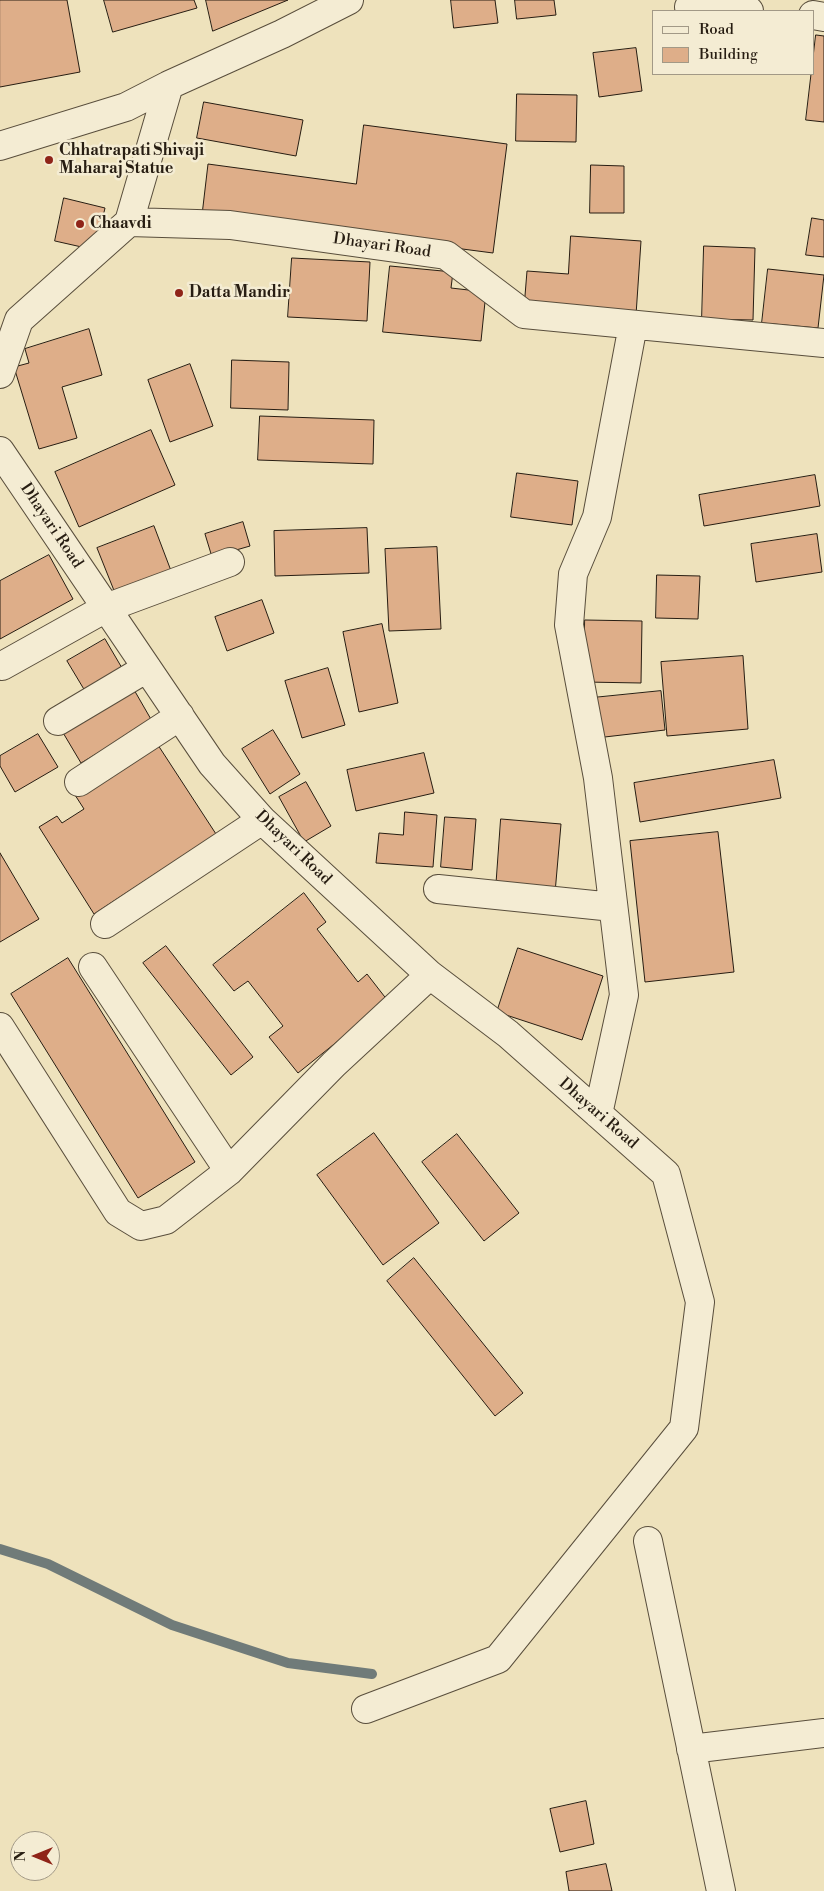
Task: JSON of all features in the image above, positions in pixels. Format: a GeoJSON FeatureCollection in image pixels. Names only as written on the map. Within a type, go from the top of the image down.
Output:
{"type":"FeatureCollection","features":[{"type":"Feature","properties":{"kind":"street"},"geometry":{"type":"LineString","coordinates":[[0,146],[126,107],[169,85],[282,34],[349,0]]}},
{"type":"Feature","properties":{"kind":"street"},"geometry":{"type":"LineString","coordinates":[[689,7],[734,10]]}},
{"type":"Feature","properties":{"kind":"street"},"geometry":{"type":"LineString","coordinates":[[0,374],[19,320],[129,222],[169,85]]}},
{"type":"Feature","properties":{"kind":"street","name":"Dhayari Road"},"geometry":{"type":"LineString","coordinates":[[129,222],[230,225],[446,255],[524,314],[824,343]]}},
{"type":"Feature","properties":{"kind":"street"},"geometry":{"type":"LineString","coordinates":[[598,1114],[624,994],[598,778],[569,625],[573,574],[597,517],[633,325]]}},
{"type":"Feature","properties":{"kind":"street","name":"Dhayari Road"},"geometry":{"type":"LineString","coordinates":[[0,451],[212,764],[262,820],[430,975],[508,1034],[666,1174],[700,1302],[684,1428],[498,1659],[366,1709]]}},
{"type":"Feature","properties":{"kind":"street"},"geometry":{"type":"LineString","coordinates":[[2,666],[106,608],[230,562]]}},
{"type":"Feature","properties":{"kind":"street"},"geometry":{"type":"LineString","coordinates":[[58,721],[147,668]]}},
{"type":"Feature","properties":{"kind":"street"},"geometry":{"type":"LineString","coordinates":[[79,782],[180,716]]}},
{"type":"Feature","properties":{"kind":"street"},"geometry":{"type":"LineString","coordinates":[[105,924],[262,820]]}},
{"type":"Feature","properties":{"kind":"street"},"geometry":{"type":"LineString","coordinates":[[438,889],[614,907]]}},
{"type":"Feature","properties":{"kind":"street"},"geometry":{"type":"LineString","coordinates":[[93,966],[229,1172]]}},
{"type":"Feature","properties":{"kind":"street"},"geometry":{"type":"LineString","coordinates":[[0,1027],[118,1212],[141,1226],[166,1220],[229,1172],[334,1064],[430,975]]}},
{"type":"Feature","properties":{"kind":"street"},"geometry":{"type":"LineString","coordinates":[[648,1541],[721,1891]]}},
{"type":"Feature","properties":{"kind":"street"},"geometry":{"type":"LineString","coordinates":[[691,1749],[824,1733]]}},
{"type":"Feature","properties":{"kind":"building"},"geometry":{"type":"Polygon","coordinates":[[[0,0],[67,0],[80,72],[0,87],[0,0]]]}},
{"type":"Feature","properties":{"kind":"building"},"geometry":{"type":"Polygon","coordinates":[[[104,0],[194,0],[197,8],[113,32],[104,0]]]}},
{"type":"Feature","properties":{"kind":"building"},"geometry":{"type":"Polygon","coordinates":[[[206,0],[288,0],[213,31],[206,0]]]}},
{"type":"Feature","properties":{"kind":"building"},"geometry":{"type":"Polygon","coordinates":[[[451,0],[495,0],[498,23],[454,28],[451,0]]]}},
{"type":"Feature","properties":{"kind":"building"},"geometry":{"type":"Polygon","coordinates":[[[515,0],[554,0],[556,15],[517,19],[515,0]]]}},
{"type":"Feature","properties":{"kind":"building"},"geometry":{"type":"Polygon","coordinates":[[[816,35],[824,36],[824,122],[806,120],[811,75],[814,75],[816,35]]]}},
{"type":"Feature","properties":{"kind":"building"},"geometry":{"type":"Polygon","coordinates":[[[636,48],[642,91],[599,97],[593,53],[636,48]]]}},
{"type":"Feature","properties":{"kind":"building"},"geometry":{"type":"Polygon","coordinates":[[[517,94],[577,95],[576,142],[516,141],[517,94]]]}},
{"type":"Feature","properties":{"kind":"building"},"geometry":{"type":"Polygon","coordinates":[[[204,102],[303,120],[296,156],[197,138],[204,102]]]}},
{"type":"Feature","properties":{"kind":"building"},"geometry":{"type":"Polygon","coordinates":[[[364,125],[507,144],[493,253],[202,215],[208,164],[356,184],[364,125]]]}},
{"type":"Feature","properties":{"kind":"building"},"geometry":{"type":"Polygon","coordinates":[[[591,165],[624,166],[624,213],[590,213],[591,165]]]}},
{"type":"Feature","properties":{"kind":"building","name":"Chaavdi"},"geometry":{"type":"Polygon","coordinates":[[[64,198],[105,208],[95,250],[55,241],[64,198]]]}},
{"type":"Feature","properties":{"kind":"building"},"geometry":{"type":"Polygon","coordinates":[[[812,218],[824,220],[824,257],[806,255],[812,218]]]}},
{"type":"Feature","properties":{"kind":"building"},"geometry":{"type":"Polygon","coordinates":[[[571,236],[641,241],[636,315],[524,308],[527,271],[568,274],[571,236]]]}},
{"type":"Feature","properties":{"kind":"building"},"geometry":{"type":"Polygon","coordinates":[[[704,246],[755,248],[753,320],[702,319],[704,246]]]}},
{"type":"Feature","properties":{"kind":"building"},"geometry":{"type":"Polygon","coordinates":[[[292,258],[370,262],[367,321],[288,317],[292,258]]]}},
{"type":"Feature","properties":{"kind":"building"},"geometry":{"type":"Polygon","coordinates":[[[390,266],[453,272],[451,288],[486,292],[481,341],[383,332],[390,266]]]}},
{"type":"Feature","properties":{"kind":"building"},"geometry":{"type":"Polygon","coordinates":[[[768,269],[824,275],[818,328],[762,323],[768,269]]]}},
{"type":"Feature","properties":{"kind":"building"},"geometry":{"type":"Polygon","coordinates":[[[89,329],[102,375],[62,387],[77,438],[39,449],[14,367],[29,363],[25,349],[89,329]]]}},
{"type":"Feature","properties":{"kind":"building"},"geometry":{"type":"Polygon","coordinates":[[[232,360],[289,362],[288,410],[231,408],[232,360]]]}},
{"type":"Feature","properties":{"kind":"building"},"geometry":{"type":"Polygon","coordinates":[[[190,364],[213,426],[170,442],[148,380],[190,364]]]}},
{"type":"Feature","properties":{"kind":"building"},"geometry":{"type":"Polygon","coordinates":[[[260,416],[374,420],[373,464],[258,460],[260,416]]]}},
{"type":"Feature","properties":{"kind":"building"},"geometry":{"type":"Polygon","coordinates":[[[151,430],[175,485],[79,527],[55,472],[151,430]]]}},
{"type":"Feature","properties":{"kind":"building"},"geometry":{"type":"Polygon","coordinates":[[[517,473],[578,481],[572,525],[511,517],[517,473]]]}},
{"type":"Feature","properties":{"kind":"building"},"geometry":{"type":"Polygon","coordinates":[[[815,475],[820,506],[704,526],[699,495],[815,475]]]}},
{"type":"Feature","properties":{"kind":"building"},"geometry":{"type":"Polygon","coordinates":[[[243,522],[250,546],[212,557],[205,534],[243,522]]]}},
{"type":"Feature","properties":{"kind":"building"},"geometry":{"type":"Polygon","coordinates":[[[154,526],[173,576],[117,598],[97,548],[154,526]]]}},
{"type":"Feature","properties":{"kind":"building"},"geometry":{"type":"Polygon","coordinates":[[[367,528],[369,573],[275,576],[274,531],[367,528]]]}},
{"type":"Feature","properties":{"kind":"building"},"geometry":{"type":"Polygon","coordinates":[[[817,534],[822,572],[756,582],[751,544],[817,534]]]}},
{"type":"Feature","properties":{"kind":"building"},"geometry":{"type":"Polygon","coordinates":[[[437,547],[441,629],[389,631],[385,549],[437,547]]]}},
{"type":"Feature","properties":{"kind":"building"},"geometry":{"type":"Polygon","coordinates":[[[49,555],[73,599],[0,639],[0,581],[49,555]]]}},
{"type":"Feature","properties":{"kind":"building"},"geometry":{"type":"Polygon","coordinates":[[[657,575],[700,576],[698,619],[656,618],[657,575]]]}},
{"type":"Feature","properties":{"kind":"building"},"geometry":{"type":"Polygon","coordinates":[[[262,600],[274,633],[227,651],[215,617],[262,600]]]}},
{"type":"Feature","properties":{"kind":"building"},"geometry":{"type":"Polygon","coordinates":[[[585,620],[642,621],[641,683],[584,682],[585,620]]]}},
{"type":"Feature","properties":{"kind":"building"},"geometry":{"type":"Polygon","coordinates":[[[382,624],[398,703],[359,712],[343,632],[382,624]]]}},
{"type":"Feature","properties":{"kind":"building"},"geometry":{"type":"Polygon","coordinates":[[[105,639],[122,668],[85,691],[67,661],[105,639]]]}},
{"type":"Feature","properties":{"kind":"building"},"geometry":{"type":"Polygon","coordinates":[[[743,656],[748,729],[667,736],[661,662],[743,656]]]}},
{"type":"Feature","properties":{"kind":"building"},"geometry":{"type":"Polygon","coordinates":[[[328,668],[345,725],[302,738],[285,681],[328,668]]]}},
{"type":"Feature","properties":{"kind":"building"},"geometry":{"type":"Polygon","coordinates":[[[133,688],[152,721],[81,763],[62,731],[133,688]]]}},
{"type":"Feature","properties":{"kind":"building"},"geometry":{"type":"Polygon","coordinates":[[[661,691],[665,730],[596,738],[592,698],[661,691]]]}},
{"type":"Feature","properties":{"kind":"building"},"geometry":{"type":"Polygon","coordinates":[[[273,730],[300,774],[270,794],[242,749],[273,730]]]}},
{"type":"Feature","properties":{"kind":"building"},"geometry":{"type":"Polygon","coordinates":[[[38,734],[58,767],[15,792],[0,766],[0,756],[38,734]]]}},
{"type":"Feature","properties":{"kind":"building"},"geometry":{"type":"Polygon","coordinates":[[[156,742],[216,834],[94,914],[39,827],[57,816],[62,823],[84,809],[75,795],[156,742]]]}},
{"type":"Feature","properties":{"kind":"building"},"geometry":{"type":"Polygon","coordinates":[[[424,753],[434,793],[356,811],[347,770],[424,753]]]}},
{"type":"Feature","properties":{"kind":"building"},"geometry":{"type":"Polygon","coordinates":[[[774,760],[781,798],[640,822],[634,783],[774,760]]]}},
{"type":"Feature","properties":{"kind":"building"},"geometry":{"type":"Polygon","coordinates":[[[306,782],[331,826],[304,842],[279,797],[306,782]]]}},
{"type":"Feature","properties":{"kind":"building"},"geometry":{"type":"Polygon","coordinates":[[[405,812],[437,815],[433,867],[376,863],[379,833],[403,835],[405,812]]]}},
{"type":"Feature","properties":{"kind":"building"},"geometry":{"type":"Polygon","coordinates":[[[445,817],[476,819],[472,870],[441,867],[445,817]]]}},
{"type":"Feature","properties":{"kind":"building"},"geometry":{"type":"Polygon","coordinates":[[[501,819],[561,824],[555,893],[496,889],[501,819]]]}},
{"type":"Feature","properties":{"kind":"building"},"geometry":{"type":"Polygon","coordinates":[[[718,832],[734,972],[645,982],[630,841],[718,832]]]}},
{"type":"Feature","properties":{"kind":"building"},"geometry":{"type":"Polygon","coordinates":[[[0,853],[39,919],[0,942],[0,853]]]}},
{"type":"Feature","properties":{"kind":"building"},"geometry":{"type":"Polygon","coordinates":[[[304,893],[326,922],[317,929],[358,982],[367,974],[388,1001],[298,1073],[269,1037],[283,1026],[248,981],[234,991],[213,965],[304,893]]]}},
{"type":"Feature","properties":{"kind":"building"},"geometry":{"type":"Polygon","coordinates":[[[166,946],[253,1057],[231,1075],[143,963],[166,946]]]}},
{"type":"Feature","properties":{"kind":"building"},"geometry":{"type":"Polygon","coordinates":[[[518,948],[603,976],[582,1040],[497,1012],[518,948]]]}},
{"type":"Feature","properties":{"kind":"building"},"geometry":{"type":"Polygon","coordinates":[[[68,958],[195,1162],[138,1198],[11,994],[68,958]]]}},
{"type":"Feature","properties":{"kind":"building"},"geometry":{"type":"Polygon","coordinates":[[[374,1133],[439,1223],[383,1265],[317,1175],[374,1133]]]}},
{"type":"Feature","properties":{"kind":"building"},"geometry":{"type":"Polygon","coordinates":[[[457,1134],[519,1213],[484,1241],[422,1162],[457,1134]]]}},
{"type":"Feature","properties":{"kind":"building"},"geometry":{"type":"Polygon","coordinates":[[[414,1258],[523,1393],[495,1416],[387,1281],[414,1258]]]}},
{"type":"Feature","properties":{"kind":"building"},"geometry":{"type":"Polygon","coordinates":[[[586,1801],[594,1844],[560,1852],[550,1809],[586,1801]]]}},
{"type":"Feature","properties":{"kind":"building"},"geometry":{"type":"Polygon","coordinates":[[[606,1864],[612,1891],[569,1891],[566,1872],[606,1864]]]}},
{"type":"Feature","properties":{"kind":"waterway"},"geometry":{"type":"LineString","coordinates":[[0,1549],[48,1564],[172,1625],[288,1663],[372,1674]]}},
{"type":"Feature","properties":{"kind":"place","name":"Chhatrapati Shivaji Maharaj Statue"},"geometry":{"type":"Point","coordinates":[49,160]}},
{"type":"Feature","properties":{"kind":"place","name":"Chaavdi"},"geometry":{"type":"Point","coordinates":[80,224]}},
{"type":"Feature","properties":{"kind":"place","name":"Datta Mandir"},"geometry":{"type":"Point","coordinates":[179,293]}}]}
